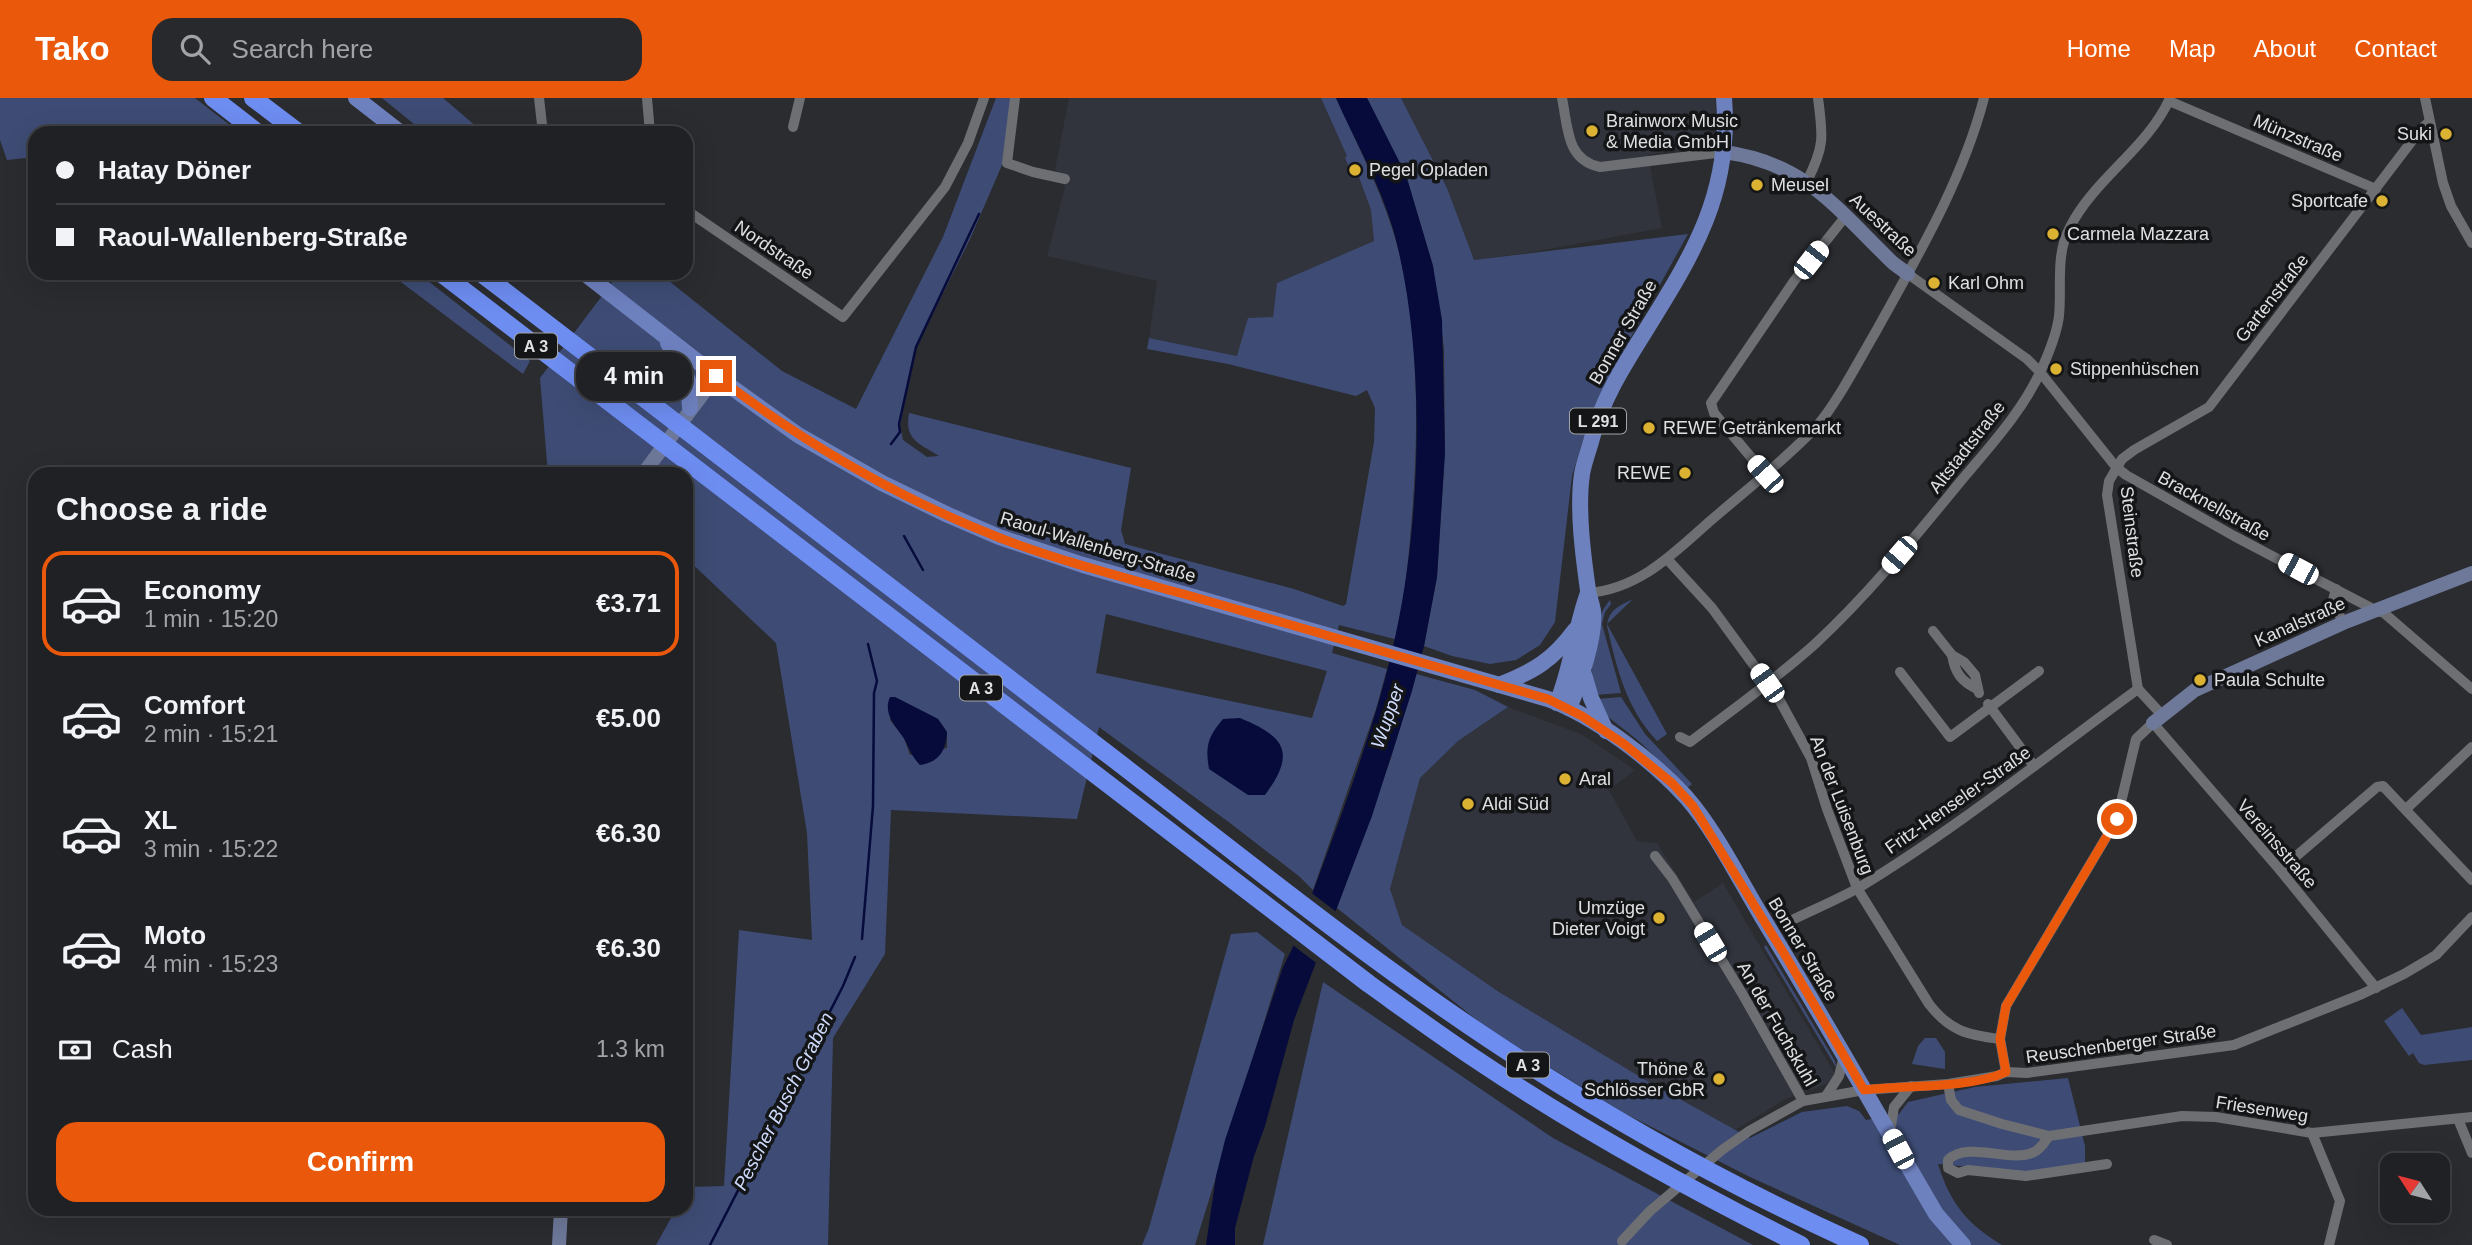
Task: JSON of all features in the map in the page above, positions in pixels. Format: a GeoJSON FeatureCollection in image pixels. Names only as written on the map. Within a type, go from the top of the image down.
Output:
{"type":"FeatureCollection","features":[{"type":"Feature","properties":{"kind":"highway"},"geometry":{"type":"LineString","coordinates":[[213,98],[249,126]]}},
{"type":"Feature","properties":{"kind":"highway"},"geometry":{"type":"LineString","coordinates":[[253,98],[290,126]]}},
{"type":"Feature","properties":{"kind":"highway","name":"A 3"},"geometry":{"type":"LineString","coordinates":[[450,280],[1369,985],[1474,1058],[1659,1171],[1801,1245]]}},
{"type":"Feature","properties":{"kind":"highway","name":"A 3"},"geometry":{"type":"LineString","coordinates":[[490,280],[1275,883],[1437,1004],[1544,1075],[1680,1154],[1807,1221],[1860,1245]]}},
{"type":"Feature","properties":{"kind":"main road"},"geometry":{"type":"LineString","coordinates":[[356,98],[392,126]]}},
{"type":"Feature","properties":{"kind":"main road","name":"Bonner Straße"},"geometry":{"type":"LineString","coordinates":[[1563,706],[1583,671],[1593,612],[1588,593],[1581,513],[1582,474],[1593,433],[1610,389],[1684,269],[1709,217],[1724,152],[1724,98]]}},
{"type":"Feature","properties":{"kind":"main road","name":"Raoul-Wallenberg-Straße"},"geometry":{"type":"LineString","coordinates":[[593,280],[716,376],[798,435],[881,483],[999,537],[1083,565],[1499,685]]}},
{"type":"Feature","properties":{"kind":"main road"},"geometry":{"type":"LineString","coordinates":[[663,335],[688,380],[690,408]]}},
{"type":"Feature","properties":{"kind":"main road","name":"Bonner Straße"},"geometry":{"type":"LineString","coordinates":[[1563,706],[1588,593]]}},
{"type":"Feature","properties":{"kind":"main road"},"geometry":{"type":"LineString","coordinates":[[1499,685],[1544,664],[1560,651],[1579,626]]}},
{"type":"Feature","properties":{"kind":"main road"},"geometry":{"type":"LineString","coordinates":[[1583,671],[1591,698],[1606,731]]}},
{"type":"Feature","properties":{"kind":"main road","name":"Bonner Straße"},"geometry":{"type":"LineString","coordinates":[[1499,685],[1563,706],[1606,731],[1651,764],[1693,806],[1788,960],[1936,1214],[1963,1245]]}},
{"type":"Feature","properties":{"kind":"street"},"geometry":{"type":"LineString","coordinates":[[539,98],[541,126]]}},
{"type":"Feature","properties":{"kind":"street"},"geometry":{"type":"LineString","coordinates":[[647,98],[649,126]]}},
{"type":"Feature","properties":{"kind":"street"},"geometry":{"type":"LineString","coordinates":[[793,127],[800,98]]}},
{"type":"Feature","properties":{"kind":"street","name":"Nordstraße"},"geometry":{"type":"LineString","coordinates":[[693,215],[843,317],[945,187],[968,143],[984,98]]}},
{"type":"Feature","properties":{"kind":"street"},"geometry":{"type":"LineString","coordinates":[[1015,98],[1007,163],[1033,172],[1065,178]]}},
{"type":"Feature","properties":{"kind":"street"},"geometry":{"type":"LineString","coordinates":[[1562,98],[1574,152],[1586,164],[1600,167],[1724,152]]}},
{"type":"Feature","properties":{"kind":"street"},"geometry":{"type":"LineString","coordinates":[[1807,181],[1822,148],[1818,98]]}},
{"type":"Feature","properties":{"kind":"street"},"geometry":{"type":"LineString","coordinates":[[1588,593],[1609,590],[1640,578],[1667,559],[1765,474],[1822,419],[1908,275],[1956,180],[1984,98]]}},
{"type":"Feature","properties":{"kind":"street"},"geometry":{"type":"LineString","coordinates":[[2425,98],[2443,183],[2451,205],[2472,243]]}},
{"type":"Feature","properties":{"kind":"street","name":"Münzstraße"},"geometry":{"type":"LineString","coordinates":[[2169,99],[2376,189]]}},
{"type":"Feature","properties":{"kind":"street","name":"Altstadtstraße"},"geometry":{"type":"LineString","coordinates":[[1680,737],[1690,741],[1812,646],[1878,580],[2000,435],[2040,372],[2054,337],[2059,317],[2060,263],[2069,229],[2099,186],[2156,123],[2169,99]]}},
{"type":"Feature","properties":{"kind":"street","name":"Gartenstraße"},"geometry":{"type":"LineString","coordinates":[[2116,467],[2134,450],[2209,407],[2429,122]]}},
{"type":"Feature","properties":{"kind":"street","name":"Auestraße"},"geometry":{"type":"LineString","coordinates":[[1724,152],[1762,159],[1807,181],[1908,275],[2027,359],[2040,372]]}},
{"type":"Feature","properties":{"kind":"street"},"geometry":{"type":"LineString","coordinates":[[1765,474],[1711,406],[1714,397],[1794,281],[1845,217]]}},
{"type":"Feature","properties":{"kind":"street","name":"Steinstraße"},"geometry":{"type":"LineString","coordinates":[[2040,372],[2116,467],[2109,481],[2108,495],[2138,689]]}},
{"type":"Feature","properties":{"kind":"street"},"geometry":{"type":"LineString","coordinates":[[648,467],[716,376]]}},
{"type":"Feature","properties":{"kind":"street","name":"Bracknellstraße"},"geometry":{"type":"LineString","coordinates":[[2116,467],[2234,536],[2384,613],[2472,689]]}},
{"type":"Feature","properties":{"kind":"street","name":"An der Luisenburg"},"geometry":{"type":"LineString","coordinates":[[1667,559],[1712,608],[1791,720],[1811,758],[1857,888],[1894,951],[1939,1017],[1958,1031],[1973,1036],[2000,1039]]}},
{"type":"Feature","properties":{"kind":"street","name":"Kanalstraße"},"geometry":{"type":"LineString","coordinates":[[2157,719],[2195,690],[2343,623],[2472,573]]}},
{"type":"Feature","properties":{"kind":"street"},"geometry":{"type":"LineString","coordinates":[[2336,589],[2333,600],[2343,623]]}},
{"type":"Feature","properties":{"kind":"street"},"geometry":{"type":"LineString","coordinates":[[1933,632],[1952,655],[1955,670],[1965,683],[1978,691]]}},
{"type":"Feature","properties":{"kind":"street"},"geometry":{"type":"LineString","coordinates":[[1900,672],[1950,737],[1989,705],[2039,671]]}},
{"type":"Feature","properties":{"kind":"street"},"geometry":{"type":"LineString","coordinates":[[2006,1072],[2000,1039],[2006,1006],[2117,819],[2136,739],[2157,719],[2138,689]]}},
{"type":"Feature","properties":{"kind":"street","name":"Fritz-Henseler-Straße"},"geometry":{"type":"LineString","coordinates":[[1788,922],[1857,888],[1948,829],[2138,689]]}},
{"type":"Feature","properties":{"kind":"street"},"geometry":{"type":"LineString","coordinates":[[1989,705],[2034,766]]}},
{"type":"Feature","properties":{"kind":"street","name":"Vereinsstraße"},"geometry":{"type":"LineString","coordinates":[[2157,719],[2376,988]]}},
{"type":"Feature","properties":{"kind":"street"},"geometry":{"type":"LineString","coordinates":[[2406,809],[2472,747]]}},
{"type":"Feature","properties":{"kind":"street"},"geometry":{"type":"LineString","coordinates":[[2280,870],[2376,787],[2383,786],[2472,880]]}},
{"type":"Feature","properties":{"kind":"street","name":"An der Fuchskuhl"},"geometry":{"type":"LineString","coordinates":[[1655,856],[1672,878],[1743,995],[1803,1101]]}},
{"type":"Feature","properties":{"kind":"street","name":"Reuschenberger Straße"},"geometry":{"type":"LineString","coordinates":[[1622,1241],[1650,1211],[1722,1150],[1749,1130],[1803,1101],[1864,1090],[1948,1084],[2006,1072],[2027,1073],[2234,1045],[2376,988],[2404,974],[2436,955],[2472,917]]}},
{"type":"Feature","properties":{"kind":"street"},"geometry":{"type":"LineString","coordinates":[[1826,1096],[1839,1076],[1844,1056]]}},
{"type":"Feature","properties":{"kind":"street","name":"Friesenweg"},"geometry":{"type":"LineString","coordinates":[[1948,1084],[1951,1100],[1959,1110],[2002,1125],[2049,1136],[2144,1120],[2196,1115],[2312,1133],[2472,1117]]}},
{"type":"Feature","properties":{"kind":"street"},"geometry":{"type":"LineString","coordinates":[[1890,1134],[1894,1107],[1911,1086]]}},
{"type":"Feature","properties":{"kind":"street"},"geometry":{"type":"LineString","coordinates":[[2458,1119],[2472,1153]]}},
{"type":"Feature","properties":{"kind":"street"},"geometry":{"type":"LineString","coordinates":[[2312,1133],[2340,1201],[2329,1245]]}},
{"type":"Feature","properties":{"kind":"street","name":"Friesenweg"},"geometry":{"type":"LineString","coordinates":[[2049,1136],[2034,1153],[2019,1156],[1969,1152],[1955,1154],[1948,1160],[1948,1168],[1958,1172],[1968,1170],[2026,1176],[2108,1164]]}},
{"type":"Feature","properties":{"kind":"street"},"geometry":{"type":"LineString","coordinates":[[559,1245],[561,1216]]}},
{"type":"Feature","properties":{"kind":"street"},"geometry":{"type":"LineString","coordinates":[[2154,1240],[2166,1245]]}},
{"type":"Feature","properties":{"kind":"shaded area"},"geometry":{"type":"Polygon","coordinates":[[[0,98],[195,98],[231,126],[28,126],[28,158],[7,160],[0,140],[0,98]]]}},
{"type":"Feature","properties":{"kind":"shaded area"},"geometry":{"type":"Polygon","coordinates":[[[382,98],[443,98],[476,126],[416,126],[382,98]]]}},
{"type":"Feature","properties":{"kind":"shaded area"},"geometry":{"type":"Polygon","coordinates":[[[996,98],[1011,98],[1002,165],[970,239],[914,351],[900,426],[903,440],[927,457],[939,456],[911,435],[909,413],[1131,468],[1121,530],[1125,544],[1294,589],[1343,606],[1346,604],[1374,442],[1375,408],[1367,390],[1356,396],[1228,364],[1147,349],[1149,338],[1237,356],[1248,318],[1273,317],[1277,283],[1374,241],[1371,210],[1359,177],[1354,179],[1345,158],[1347,156],[1321,98],[1336,98],[1391,225],[1401,259],[1413,335],[1416,415],[1411,528],[1395,639],[1339,625],[1332,653],[1387,669],[1376,709],[1313,890],[1230,823],[1099,727],[1077,819],[891,810],[885,954],[833,1038],[828,1245],[656,1245],[672,1216],[693,1216],[693,1187],[724,1186],[739,930],[812,940],[807,833],[776,643],[693,565],[693,467],[547,467],[540,378],[614,280],[668,280],[782,371],[856,409],[943,237],[996,98]],[[1106,614],[1096,673],[1312,718],[1327,671],[1106,614]],[[895,697],[890,720],[904,738],[910,755],[947,748],[947,732],[938,719],[895,697]]]}},
{"type":"Feature","properties":{"kind":"shaded area"},"geometry":{"type":"Polygon","coordinates":[[[1069,98],[1321,98],[1348,157],[1345,159],[1354,178],[1359,176],[1371,210],[1374,241],[1277,283],[1273,317],[1238,356],[1149,338],[1157,281],[1047,256],[1065,187],[1055,169],[1069,98]]]}},
{"type":"Feature","properties":{"kind":"shaded area"},"geometry":{"type":"Polygon","coordinates":[[[1367,98],[1401,98],[1447,188],[1474,260],[1688,234],[1606,382],[1589,421],[1572,476],[1555,622],[1540,645],[1516,660],[1490,664],[1452,656],[1424,646],[1437,577],[1445,452],[1444,349],[1433,266],[1406,175],[1367,98]]]}},
{"type":"Feature","properties":{"kind":"shaded area"},"geometry":{"type":"Polygon","coordinates":[[[1401,98],[1715,98],[1717,118],[1698,146],[1648,155],[1662,228],[1474,260],[1447,188],[1401,98]]]}},
{"type":"Feature","properties":{"kind":"shaded area"},"geometry":{"type":"Polygon","coordinates":[[[398,280],[427,280],[530,361],[523,374],[398,280]]]}},
{"type":"Feature","properties":{"kind":"shaded area"},"geometry":{"type":"Polygon","coordinates":[[[1633,599],[1607,624],[1616,609],[1633,599]]]}},
{"type":"Feature","properties":{"kind":"shaded area"},"geometry":{"type":"Polygon","coordinates":[[[1610,600],[1611,604],[1605,612],[1602,624],[1621,693],[1595,695],[1592,659],[1595,632],[1610,600]]]}},
{"type":"Feature","properties":{"kind":"shaded area"},"geometry":{"type":"Polygon","coordinates":[[[1607,625],[1667,734],[1657,741],[1630,701],[1607,625]]]}},
{"type":"Feature","properties":{"kind":"shaded area"},"geometry":{"type":"Polygon","coordinates":[[[1416,674],[1475,690],[1508,707],[1458,741],[1420,778],[1390,889],[1402,925],[1499,992],[1647,1081],[1750,1138],[1802,1112],[1847,1106],[1859,1111],[1866,1120],[1899,1114],[1908,1102],[1975,1087],[2068,1078],[2085,1146],[2085,1163],[2028,1172],[1938,1164],[1948,1190],[1961,1211],[1979,1229],[2002,1245],[1900,1245],[1750,1177],[1622,1112],[1488,1029],[1337,908],[1391,758],[1416,674]]]}},
{"type":"Feature","properties":{"kind":"shaded area"},"geometry":{"type":"Polygon","coordinates":[[[1621,697],[1645,734],[1692,784],[1687,788],[1640,742],[1607,716],[1597,699],[1621,697]]]}},
{"type":"Feature","properties":{"kind":"shaded area"},"geometry":{"type":"Polygon","coordinates":[[[1508,707],[1581,734],[1631,767],[1634,771],[1609,790],[1637,841],[1657,843],[1694,902],[1723,883],[1835,1074],[1826,1084],[1784,1100],[1735,1130],[1626,1070],[1499,992],[1402,925],[1390,889],[1420,778],[1458,741],[1508,707]]]}},
{"type":"Feature","properties":{"kind":"shaded area"},"geometry":{"type":"Polygon","coordinates":[[[1257,932],[1285,954],[1195,1245],[1142,1245],[1231,934],[1257,932]]]}},
{"type":"Feature","properties":{"kind":"shaded area"},"geometry":{"type":"Polygon","coordinates":[[[1766,945],[1835,1061],[1837,1069],[1764,947],[1766,945]]]}},
{"type":"Feature","properties":{"kind":"shaded area"},"geometry":{"type":"Polygon","coordinates":[[[1323,982],[1553,1138],[1753,1245],[1263,1245],[1323,982]]]}},
{"type":"Feature","properties":{"kind":"shaded area"},"geometry":{"type":"Polygon","coordinates":[[[2402,1008],[2421,1035],[2472,1027],[2472,1060],[2424,1065],[2419,1063],[2413,1053],[2409,1056],[2384,1021],[2402,1008]]]}},
{"type":"Feature","properties":{"kind":"shaded area"},"geometry":{"type":"Polygon","coordinates":[[[1925,1038],[1936,1038],[1945,1052],[1945,1069],[1912,1064],[1918,1046],[1925,1038]]]}},
{"type":"Feature","properties":{"kind":"water","name":"Wupper"},"geometry":{"type":"Polygon","coordinates":[[[1336,98],[1367,98],[1406,175],[1433,266],[1442,320],[1445,452],[1437,577],[1412,691],[1372,816],[1294,1020],[1235,1228],[1235,1245],[1206,1245],[1216,1176],[1225,1140],[1283,967],[1335,832],[1375,713],[1396,633],[1411,536],[1417,430],[1411,325],[1404,275],[1393,229],[1381,196],[1336,98]]]}},
{"type":"Feature","properties":{"kind":"water"},"geometry":{"type":"Polygon","coordinates":[[[890,697],[938,719],[947,732],[943,750],[933,761],[920,765],[912,755],[890,718],[890,697]]]}},
{"type":"Feature","properties":{"kind":"water"},"geometry":{"type":"Polygon","coordinates":[[[1240,718],[1268,732],[1281,748],[1281,768],[1265,795],[1248,795],[1209,769],[1207,754],[1214,731],[1223,719],[1240,718]]]}},
{"type":"Feature","properties":{"kind":"pier"},"geometry":{"type":"Polygon","coordinates":[[[1309,891],[1339,914],[1319,965],[1290,943],[1309,891]]]}},
{"type":"Feature","properties":{"kind":"waterway","name":"Pescher Busch Graben"},"geometry":{"type":"LineString","coordinates":[[891,444],[900,432],[899,424],[916,347],[979,214]]}},
{"type":"Feature","properties":{"kind":"waterway","name":"Pescher Busch Graben"},"geometry":{"type":"LineString","coordinates":[[904,536],[923,570]]}},
{"type":"Feature","properties":{"kind":"waterway","name":"Pescher Busch Graben"},"geometry":{"type":"LineString","coordinates":[[862,939],[873,806],[874,693],[877,681],[868,644]]}},
{"type":"Feature","properties":{"kind":"waterway","name":"Pescher Busch Graben"},"geometry":{"type":"LineString","coordinates":[[710,1245],[843,986],[855,957]]}},
{"type":"Feature","properties":{"kind":"place","name":"Brainworx Music & Media GmbH"},"geometry":{"type":"Point","coordinates":[1592,131]}},
{"type":"Feature","properties":{"kind":"place","name":"Suki"},"geometry":{"type":"Point","coordinates":[2446,134]}},
{"type":"Feature","properties":{"kind":"place","name":"Pegel Opladen"},"geometry":{"type":"Point","coordinates":[1355,170]}},
{"type":"Feature","properties":{"kind":"place","name":"Meusel"},"geometry":{"type":"Point","coordinates":[1757,185]}},
{"type":"Feature","properties":{"kind":"place","name":"Sportcafe"},"geometry":{"type":"Point","coordinates":[2382,201]}},
{"type":"Feature","properties":{"kind":"place","name":"Carmela Mazzara"},"geometry":{"type":"Point","coordinates":[2053,234]}},
{"type":"Feature","properties":{"kind":"place","name":"Karl Ohm"},"geometry":{"type":"Point","coordinates":[1934,283]}},
{"type":"Feature","properties":{"kind":"place","name":"Stippenhüschen"},"geometry":{"type":"Point","coordinates":[2056,369]}},
{"type":"Feature","properties":{"kind":"place","name":"REWE Getränkemarkt"},"geometry":{"type":"Point","coordinates":[1649,428]}},
{"type":"Feature","properties":{"kind":"place","name":"REWE"},"geometry":{"type":"Point","coordinates":[1685,473]}},
{"type":"Feature","properties":{"kind":"place","name":"Paula Schulte"},"geometry":{"type":"Point","coordinates":[2200,680]}},
{"type":"Feature","properties":{"kind":"place","name":"Aral"},"geometry":{"type":"Point","coordinates":[1565,779]}},
{"type":"Feature","properties":{"kind":"place","name":"Aldi Süd"},"geometry":{"type":"Point","coordinates":[1468,804]}},
{"type":"Feature","properties":{"kind":"place","name":"Umzüge Dieter Voigt"},"geometry":{"type":"Point","coordinates":[1659,918]}},
{"type":"Feature","properties":{"kind":"place","name":"Thöne & Schlösser GbR"},"geometry":{"type":"Point","coordinates":[1719,1079]}},
{"type":"Feature","properties":{"kind":"route"},"geometry":{"type":"LineString","coordinates":[[716,376],[744,398],[834,457],[881,483],[999,537],[1083,565],[1548,699],[1582,716],[1651,764],[1693,806],[1864,1090],[1948,1084],[2006,1072],[2000,1039],[2006,1006],[2117,819]]}}]}
